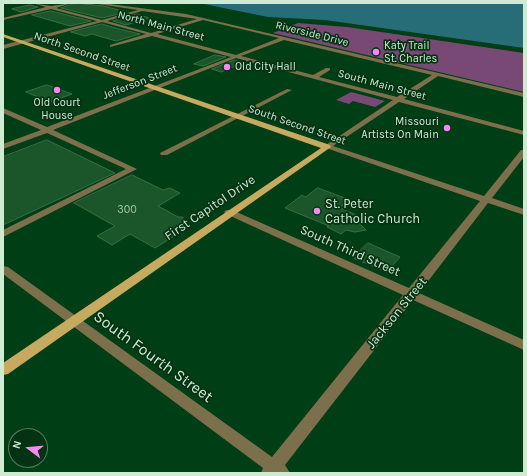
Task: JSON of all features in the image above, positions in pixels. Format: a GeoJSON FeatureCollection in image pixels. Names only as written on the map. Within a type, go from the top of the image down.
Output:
{"type":"FeatureCollection","features":[{"type":"Feature","properties":{"kind":"main road","name":"North Second Street"},"geometry":{"type":"LineString","coordinates":[[3,35],[154,88]]}},
{"type":"Feature","properties":{"kind":"main road","name":"South Second Street"},"geometry":{"type":"LineString","coordinates":[[154,88],[327,147]]}},
{"type":"Feature","properties":{"kind":"main road","name":"First Capitol Drive"},"geometry":{"type":"LineString","coordinates":[[3,370],[229,212],[327,147]]}},
{"type":"Feature","properties":{"kind":"street","name":"North Main Street"},"geometry":{"type":"LineString","coordinates":[[34,3],[236,56]]}},
{"type":"Feature","properties":{"kind":"street"},"geometry":{"type":"LineString","coordinates":[[3,19],[70,3]]}},
{"type":"Feature","properties":{"kind":"street","name":"Riverside Drive"},"geometry":{"type":"LineString","coordinates":[[93,3],[146,9],[204,19],[524,95]]}},
{"type":"Feature","properties":{"kind":"street"},"geometry":{"type":"LineString","coordinates":[[3,47],[146,9]]}},
{"type":"Feature","properties":{"kind":"street"},"geometry":{"type":"LineString","coordinates":[[112,46],[204,19]]}},
{"type":"Feature","properties":{"kind":"street","name":"Jefferson Street"},"geometry":{"type":"LineString","coordinates":[[3,147],[284,38]]}},
{"type":"Feature","properties":{"kind":"street","name":"South Main Street"},"geometry":{"type":"LineString","coordinates":[[236,56],[313,78],[524,133]]}},
{"type":"Feature","properties":{"kind":"street"},"geometry":{"type":"LineString","coordinates":[[313,78],[328,69]]}},
{"type":"Feature","properties":{"kind":"street","name":"First Capitol Drive"},"geometry":{"type":"LineString","coordinates":[[327,147],[437,74]]}},
{"type":"Feature","properties":{"kind":"street"},"geometry":{"type":"LineString","coordinates":[[164,153],[236,115],[289,90]]}},
{"type":"Feature","properties":{"kind":"street"},"geometry":{"type":"LineString","coordinates":[[3,110],[133,169],[3,234]]}},
{"type":"Feature","properties":{"kind":"street","name":"South Second Street"},"geometry":{"type":"LineString","coordinates":[[327,147],[524,212]]}},
{"type":"Feature","properties":{"kind":"street","name":"Jackson Street"},"geometry":{"type":"LineString","coordinates":[[275,471],[524,152]]}},
{"type":"Feature","properties":{"kind":"street","name":"South Third Street"},"geometry":{"type":"LineString","coordinates":[[229,212],[524,345]]}},
{"type":"Feature","properties":{"kind":"street","name":"South Fourth Street"},"geometry":{"type":"LineString","coordinates":[[4,269],[275,471]]}},
{"type":"Feature","properties":{"kind":"shaded area"},"geometry":{"type":"Polygon","coordinates":[[[298,23],[347,27],[524,53],[524,92],[273,33],[298,23]]]}},
{"type":"Feature","properties":{"kind":"shaded area"},"geometry":{"type":"Polygon","coordinates":[[[351,92],[385,101],[375,107],[353,101],[349,104],[336,100],[351,92]]]}},
{"type":"Feature","properties":{"kind":"water"},"geometry":{"type":"Polygon","coordinates":[[[199,3],[524,3],[524,48],[325,20],[268,17],[199,3]]]}},
{"type":"Feature","properties":{"kind":"building"},"geometry":{"type":"Polygon","coordinates":[[[76,3],[103,6],[127,12],[102,18],[61,8],[76,3]]]}},
{"type":"Feature","properties":{"kind":"building"},"geometry":{"type":"Polygon","coordinates":[[[30,5],[38,7],[21,12],[12,9],[30,5]]]}},
{"type":"Feature","properties":{"kind":"building"},"geometry":{"type":"Polygon","coordinates":[[[51,11],[91,21],[70,26],[32,15],[51,11]]]}},
{"type":"Feature","properties":{"kind":"building"},"geometry":{"type":"Polygon","coordinates":[[[137,14],[149,18],[126,25],[113,21],[137,14]]]}},
{"type":"Feature","properties":{"kind":"building"},"geometry":{"type":"Polygon","coordinates":[[[102,24],[140,34],[116,41],[92,34],[85,36],[71,32],[102,24]]]}},
{"type":"Feature","properties":{"kind":"building"},"geometry":{"type":"Polygon","coordinates":[[[215,55],[226,57],[203,66],[194,64],[215,55]]]}},
{"type":"Feature","properties":{"kind":"building","name":"Old City Hall"},"geometry":{"type":"Polygon","coordinates":[[[235,60],[242,62],[235,64],[238,65],[221,72],[212,69],[235,60]]]}},
{"type":"Feature","properties":{"kind":"building"},"geometry":{"type":"Polygon","coordinates":[[[47,85],[72,94],[50,102],[26,92],[47,85]]]}},
{"type":"Feature","properties":{"kind":"building"},"geometry":{"type":"Polygon","coordinates":[[[47,140],[115,173],[3,225],[3,157],[47,140]]]}},
{"type":"Feature","properties":{"kind":"building"},"geometry":{"type":"Polygon","coordinates":[[[132,175],[163,190],[170,188],[180,193],[158,206],[178,217],[183,217],[183,229],[173,229],[173,237],[155,248],[130,234],[112,245],[97,236],[115,226],[74,203],[132,175]]]}},
{"type":"Feature","properties":{"kind":"building","name":"St. Peter Catholic Church"},"geometry":{"type":"Polygon","coordinates":[[[318,188],[350,200],[340,208],[361,217],[357,221],[366,230],[355,232],[346,230],[341,234],[327,227],[329,226],[285,208],[302,195],[305,197],[318,188]]]}},
{"type":"Feature","properties":{"kind":"building"},"geometry":{"type":"Polygon","coordinates":[[[368,243],[400,257],[387,272],[353,258],[368,243]]]}},
{"type":"Feature","properties":{"kind":"place","name":"Katy Trail St. Charles"},"geometry":{"type":"Point","coordinates":[376,52]}},
{"type":"Feature","properties":{"kind":"place","name":"Old City Hall"},"geometry":{"type":"Point","coordinates":[227,67]}},
{"type":"Feature","properties":{"kind":"place","name":"Old Court House"},"geometry":{"type":"Point","coordinates":[57,90]}},
{"type":"Feature","properties":{"kind":"place","name":"Missouri Artists On Main"},"geometry":{"type":"Point","coordinates":[447,128]}},
{"type":"Feature","properties":{"kind":"place","name":"St. Peter Catholic Church"},"geometry":{"type":"Point","coordinates":[317,211]}}]}
